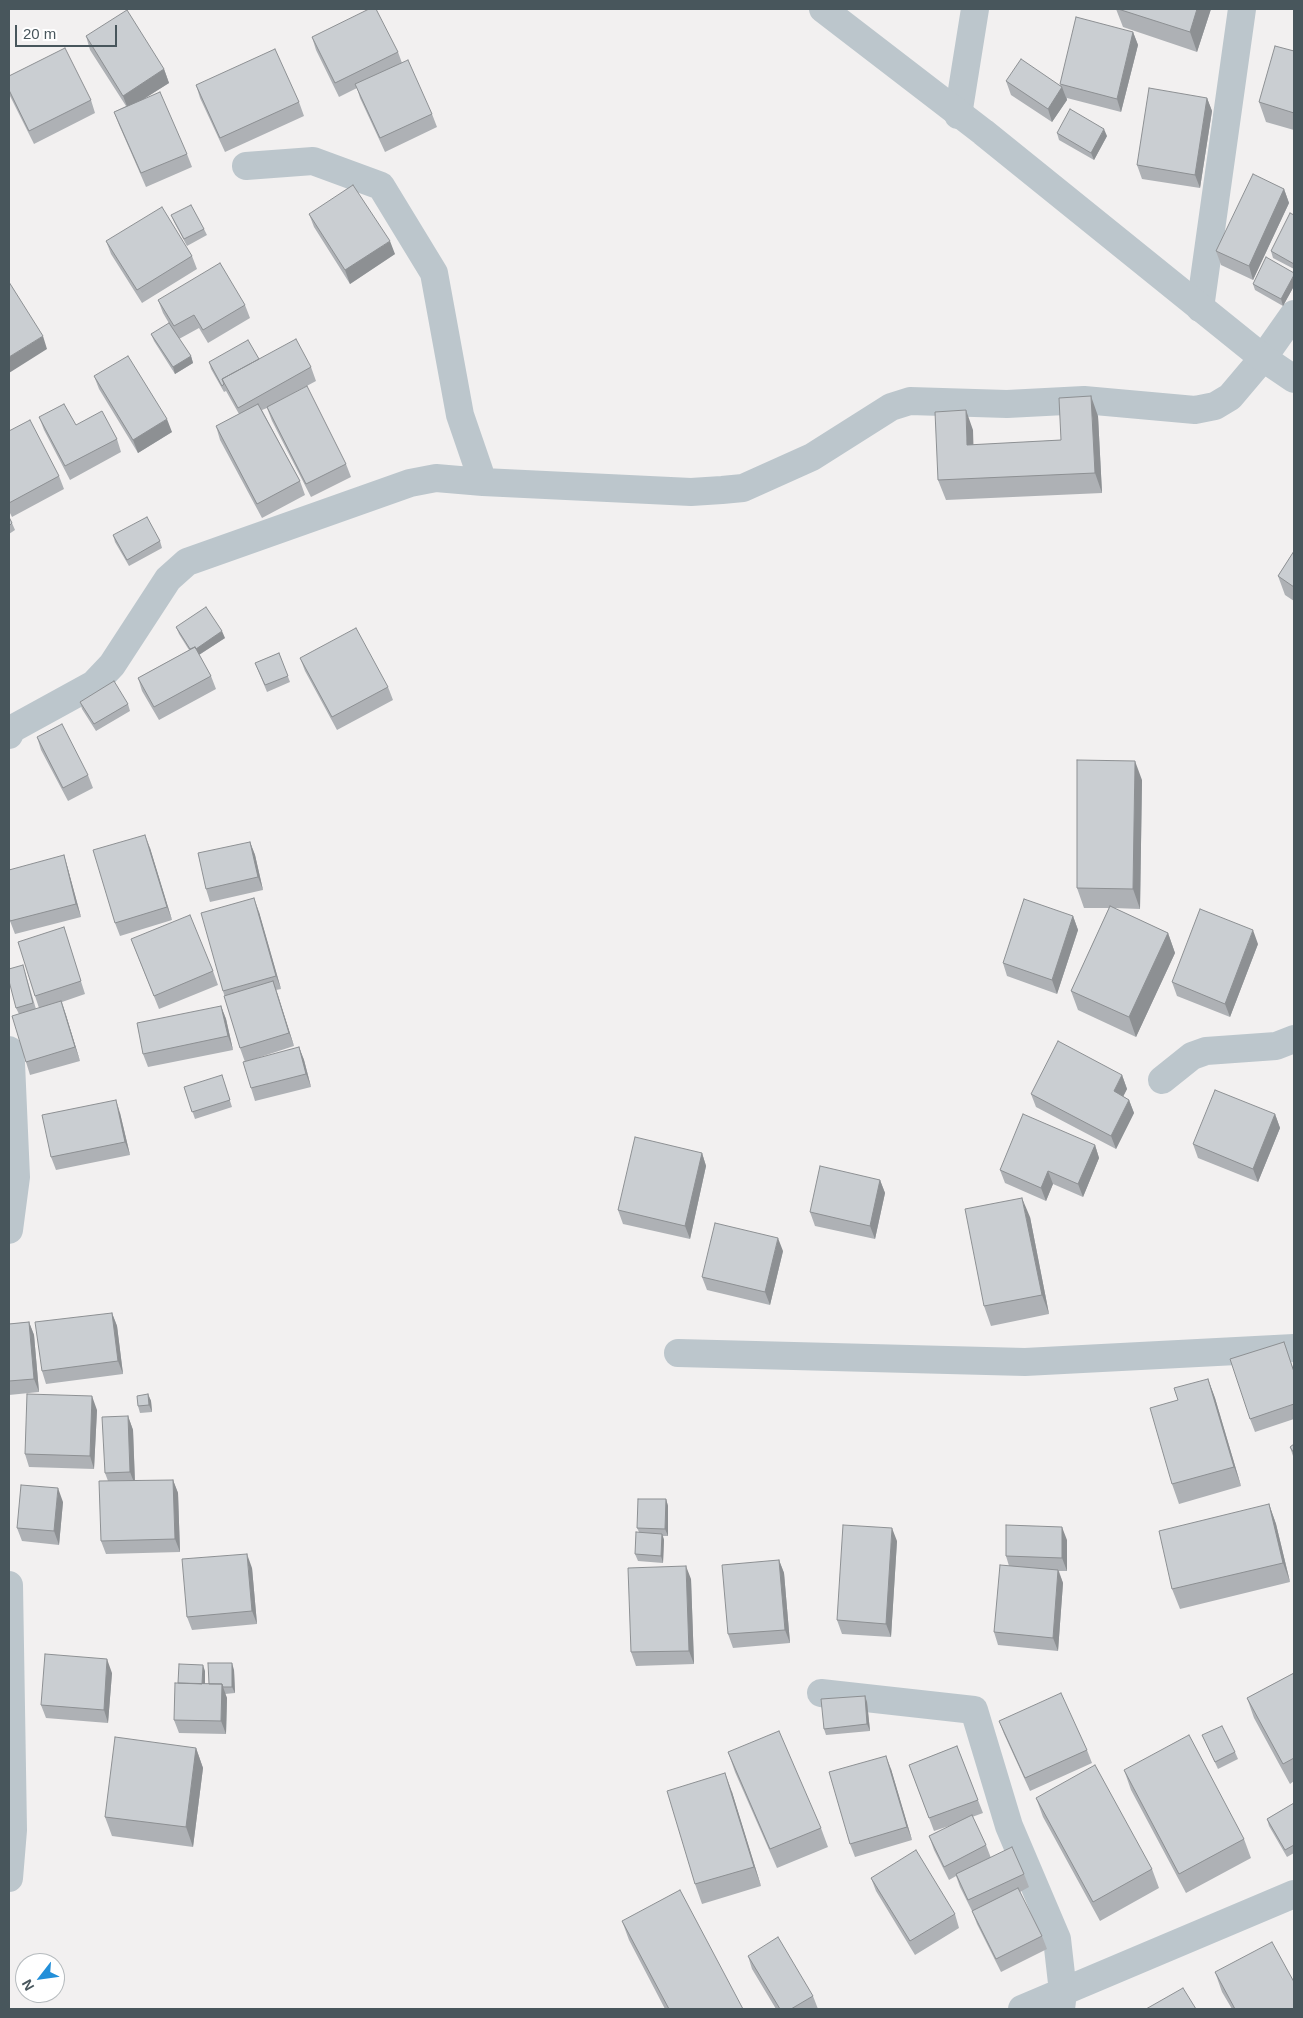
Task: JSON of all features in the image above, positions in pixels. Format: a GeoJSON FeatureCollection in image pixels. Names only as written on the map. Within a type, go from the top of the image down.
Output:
{"type":"FeatureCollection","features":[{"type":"Feature","properties":{"kind":"street"},"geometry":{"type":"LineString","coordinates":[[823,9],[1200,308],[1294,379]]}},
{"type":"Feature","properties":{"kind":"street"},"geometry":{"type":"LineString","coordinates":[[958,115],[975,9]]}},
{"type":"Feature","properties":{"kind":"street"},"geometry":{"type":"LineString","coordinates":[[1200,308],[1242,9]]}},
{"type":"Feature","properties":{"kind":"street"},"geometry":{"type":"LineString","coordinates":[[246,166],[313,161],[381,186],[434,273],[460,415],[483,482]]}},
{"type":"Feature","properties":{"kind":"street"},"geometry":{"type":"LineString","coordinates":[[10,729],[94,684],[112,665],[168,579],[187,562],[410,483],[436,478],[691,492],[743,488],[812,457],[891,407],[910,401],[1007,404],[1084,400],[1195,410],[1215,406],[1230,397],[1264,358],[1294,314]]}},
{"type":"Feature","properties":{"kind":"street"},"geometry":{"type":"LineString","coordinates":[[1162,1080],[1192,1056],[1206,1051],[1276,1046],[1294,1039]]}},
{"type":"Feature","properties":{"kind":"street"},"geometry":{"type":"LineString","coordinates":[[9,1050],[16,1177],[9,1230]]}},
{"type":"Feature","properties":{"kind":"street"},"geometry":{"type":"LineString","coordinates":[[678,1352],[1025,1362],[1294,1348]]}},
{"type":"Feature","properties":{"kind":"street"},"geometry":{"type":"LineString","coordinates":[[9,1585],[13,1830],[9,1878]]}},
{"type":"Feature","properties":{"kind":"street"},"geometry":{"type":"LineString","coordinates":[[820,1693],[974,1710],[1009,1826],[1057,1940],[1062,2001]]}},
{"type":"Feature","properties":{"kind":"street"},"geometry":{"type":"LineString","coordinates":[[1022,2009],[1062,2001],[1294,1894]]}},
{"type":"Feature","properties":{"kind":"building"},"geometry":{"type":"Polygon","coordinates":[[[369,9],[376,9],[398,52],[335,83],[312,37],[369,9]]]}},
{"type":"Feature","properties":{"kind":"building"},"geometry":{"type":"Polygon","coordinates":[[[1118,9],[1197,9],[1190,32],[1118,9]]]}},
{"type":"Feature","properties":{"kind":"building"},"geometry":{"type":"Polygon","coordinates":[[[127,10],[164,69],[123,96],[86,36],[127,10]]]}},
{"type":"Feature","properties":{"kind":"building"},"geometry":{"type":"Polygon","coordinates":[[[1076,17],[1133,32],[1117,99],[1060,84],[1076,17]]]}},
{"type":"Feature","properties":{"kind":"building"},"geometry":{"type":"Polygon","coordinates":[[[1275,46],[1294,51],[1294,113],[1259,102],[1275,46]]]}},
{"type":"Feature","properties":{"kind":"building"},"geometry":{"type":"Polygon","coordinates":[[[65,48],[91,100],[29,131],[9,90],[9,76],[65,48]]]}},
{"type":"Feature","properties":{"kind":"building"},"geometry":{"type":"Polygon","coordinates":[[[275,49],[299,102],[220,138],[196,85],[275,49]]]}},
{"type":"Feature","properties":{"kind":"building"},"geometry":{"type":"Polygon","coordinates":[[[1021,59],[1062,87],[1048,109],[1006,81],[1021,59]]]}},
{"type":"Feature","properties":{"kind":"building"},"geometry":{"type":"Polygon","coordinates":[[[408,60],[432,114],[380,138],[355,84],[408,60]]]}},
{"type":"Feature","properties":{"kind":"building"},"geometry":{"type":"Polygon","coordinates":[[[1149,88],[1207,98],[1195,175],[1137,165],[1149,88]]]}},
{"type":"Feature","properties":{"kind":"building"},"geometry":{"type":"Polygon","coordinates":[[[160,92],[187,154],[141,173],[114,112],[160,92]]]}},
{"type":"Feature","properties":{"kind":"building"},"geometry":{"type":"Polygon","coordinates":[[[1070,109],[1104,129],[1091,153],[1057,133],[1070,109]]]}},
{"type":"Feature","properties":{"kind":"building"},"geometry":{"type":"Polygon","coordinates":[[[1253,174],[1284,189],[1249,266],[1216,251],[1253,174]]]}},
{"type":"Feature","properties":{"kind":"building"},"geometry":{"type":"Polygon","coordinates":[[[353,185],[390,241],[345,270],[309,214],[353,185]]]}},
{"type":"Feature","properties":{"kind":"building"},"geometry":{"type":"Polygon","coordinates":[[[191,205],[204,229],[184,239],[171,215],[191,205]]]}},
{"type":"Feature","properties":{"kind":"building"},"geometry":{"type":"Polygon","coordinates":[[[162,207],[192,256],[137,290],[106,241],[162,207]]]}},
{"type":"Feature","properties":{"kind":"building"},"geometry":{"type":"Polygon","coordinates":[[[1290,213],[1294,215],[1294,264],[1271,251],[1290,213]]]}},
{"type":"Feature","properties":{"kind":"building"},"geometry":{"type":"Polygon","coordinates":[[[1266,257],[1294,273],[1281,299],[1253,284],[1266,257]]]}},
{"type":"Feature","properties":{"kind":"building"},"geometry":{"type":"Polygon","coordinates":[[[220,263],[245,305],[203,330],[194,315],[174,326],[158,300],[220,263]]]}},
{"type":"Feature","properties":{"kind":"building"},"geometry":{"type":"Polygon","coordinates":[[[9,282],[43,336],[9,357],[9,282]]]}},
{"type":"Feature","properties":{"kind":"building"},"geometry":{"type":"Polygon","coordinates":[[[169,323],[191,356],[173,367],[151,334],[169,323]]]}},
{"type":"Feature","properties":{"kind":"building"},"geometry":{"type":"Polygon","coordinates":[[[296,339],[311,367],[238,408],[222,379],[296,339]]]}},
{"type":"Feature","properties":{"kind":"building"},"geometry":{"type":"Polygon","coordinates":[[[248,340],[259,359],[222,379],[224,384],[222,386],[209,362],[248,340]]]}},
{"type":"Feature","properties":{"kind":"building"},"geometry":{"type":"Polygon","coordinates":[[[128,356],[167,419],[133,440],[94,376],[128,356]]]}},
{"type":"Feature","properties":{"kind":"building"},"geometry":{"type":"Polygon","coordinates":[[[307,386],[346,464],[306,484],[267,407],[307,386]]]}},
{"type":"Feature","properties":{"kind":"building"},"geometry":{"type":"Polygon","coordinates":[[[1091,396],[1095,473],[938,480],[935,412],[966,410],[967,445],[1061,440],[1059,398],[1091,396]]]}},
{"type":"Feature","properties":{"kind":"building"},"geometry":{"type":"Polygon","coordinates":[[[64,404],[76,425],[102,411],[117,439],[65,466],[39,417],[64,404]]]}},
{"type":"Feature","properties":{"kind":"building"},"geometry":{"type":"Polygon","coordinates":[[[258,404],[300,481],[257,504],[216,426],[258,404]]]}},
{"type":"Feature","properties":{"kind":"building"},"geometry":{"type":"Polygon","coordinates":[[[30,420],[59,476],[9,503],[9,431],[30,420]]]}},
{"type":"Feature","properties":{"kind":"building"},"geometry":{"type":"Polygon","coordinates":[[[147,517],[160,541],[127,560],[113,535],[147,517]]]}},
{"type":"Feature","properties":{"kind":"building"},"geometry":{"type":"Polygon","coordinates":[[[1294,551],[1294,587],[1278,576],[1294,551]]]}},
{"type":"Feature","properties":{"kind":"building"},"geometry":{"type":"Polygon","coordinates":[[[206,607],[222,631],[196,649],[195,647],[190,649],[176,627],[206,607]]]}},
{"type":"Feature","properties":{"kind":"building"},"geometry":{"type":"Polygon","coordinates":[[[356,628],[388,687],[332,717],[300,658],[356,628]]]}},
{"type":"Feature","properties":{"kind":"building"},"geometry":{"type":"Polygon","coordinates":[[[195,647],[211,676],[154,707],[138,678],[195,647]]]}},
{"type":"Feature","properties":{"kind":"building"},"geometry":{"type":"Polygon","coordinates":[[[279,653],[288,676],[265,685],[255,663],[279,653]]]}},
{"type":"Feature","properties":{"kind":"building"},"geometry":{"type":"Polygon","coordinates":[[[114,681],[128,704],[94,724],[80,702],[114,681]]]}},
{"type":"Feature","properties":{"kind":"building"},"geometry":{"type":"Polygon","coordinates":[[[62,724],[88,775],[63,788],[37,737],[62,724]]]}},
{"type":"Feature","properties":{"kind":"building"},"geometry":{"type":"Polygon","coordinates":[[[1077,760],[1135,761],[1133,889],[1077,888],[1077,760]]]}},
{"type":"Feature","properties":{"kind":"building"},"geometry":{"type":"Polygon","coordinates":[[[145,835],[167,907],[115,923],[93,850],[145,835]]]}},
{"type":"Feature","properties":{"kind":"building"},"geometry":{"type":"Polygon","coordinates":[[[250,842],[258,877],[206,889],[198,853],[250,842]]]}},
{"type":"Feature","properties":{"kind":"building"},"geometry":{"type":"Polygon","coordinates":[[[64,855],[76,904],[10,921],[9,870],[64,855]]]}},
{"type":"Feature","properties":{"kind":"building"},"geometry":{"type":"Polygon","coordinates":[[[254,898],[276,976],[223,991],[201,913],[254,898]]]}},
{"type":"Feature","properties":{"kind":"building"},"geometry":{"type":"Polygon","coordinates":[[[1024,899],[1073,916],[1052,980],[1003,963],[1024,899]]]}},
{"type":"Feature","properties":{"kind":"building"},"geometry":{"type":"Polygon","coordinates":[[[1110,906],[1168,933],[1129,1017],[1071,991],[1110,906]]]}},
{"type":"Feature","properties":{"kind":"building"},"geometry":{"type":"Polygon","coordinates":[[[1200,909],[1253,930],[1225,1004],[1172,982],[1200,909]]]}},
{"type":"Feature","properties":{"kind":"building"},"geometry":{"type":"Polygon","coordinates":[[[190,915],[213,971],[154,996],[131,939],[190,915]]]}},
{"type":"Feature","properties":{"kind":"building"},"geometry":{"type":"Polygon","coordinates":[[[64,927],[81,981],[35,996],[18,942],[64,927]]]}},
{"type":"Feature","properties":{"kind":"building"},"geometry":{"type":"Polygon","coordinates":[[[23,965],[33,1003],[16,1008],[9,981],[9,969],[23,965]]]}},
{"type":"Feature","properties":{"kind":"building"},"geometry":{"type":"Polygon","coordinates":[[[273,981],[289,1033],[240,1048],[224,996],[273,981]]]}},
{"type":"Feature","properties":{"kind":"building"},"geometry":{"type":"Polygon","coordinates":[[[61,1001],[75,1047],[26,1062],[12,1016],[61,1001]]]}},
{"type":"Feature","properties":{"kind":"building"},"geometry":{"type":"Polygon","coordinates":[[[221,1006],[228,1036],[143,1054],[137,1023],[221,1006]]]}},
{"type":"Feature","properties":{"kind":"building"},"geometry":{"type":"Polygon","coordinates":[[[1058,1041],[1122,1075],[1114,1091],[1129,1100],[1111,1136],[1031,1094],[1058,1041]]]}},
{"type":"Feature","properties":{"kind":"building"},"geometry":{"type":"Polygon","coordinates":[[[299,1047],[306,1074],[251,1088],[243,1062],[299,1047]]]}},
{"type":"Feature","properties":{"kind":"building"},"geometry":{"type":"Polygon","coordinates":[[[222,1075],[230,1100],[192,1112],[184,1087],[222,1075]]]}},
{"type":"Feature","properties":{"kind":"building"},"geometry":{"type":"Polygon","coordinates":[[[1215,1090],[1275,1114],[1253,1169],[1193,1144],[1215,1090]]]}},
{"type":"Feature","properties":{"kind":"building"},"geometry":{"type":"Polygon","coordinates":[[[116,1100],[125,1142],[51,1157],[42,1115],[116,1100]]]}},
{"type":"Feature","properties":{"kind":"building"},"geometry":{"type":"Polygon","coordinates":[[[1023,1114],[1095,1145],[1078,1184],[1048,1171],[1041,1188],[1000,1170],[1023,1114]]]}},
{"type":"Feature","properties":{"kind":"building"},"geometry":{"type":"Polygon","coordinates":[[[635,1137],[702,1153],[685,1226],[618,1210],[635,1137]]]}},
{"type":"Feature","properties":{"kind":"building"},"geometry":{"type":"Polygon","coordinates":[[[820,1166],[880,1180],[870,1226],[810,1212],[820,1166]]]}},
{"type":"Feature","properties":{"kind":"building"},"geometry":{"type":"Polygon","coordinates":[[[1022,1198],[1042,1295],[984,1306],[965,1209],[1022,1198]]]}},
{"type":"Feature","properties":{"kind":"building"},"geometry":{"type":"Polygon","coordinates":[[[715,1223],[778,1238],[765,1292],[702,1277],[715,1223]]]}},
{"type":"Feature","properties":{"kind":"building"},"geometry":{"type":"Polygon","coordinates":[[[112,1313],[118,1361],[42,1371],[35,1322],[112,1313]]]}},
{"type":"Feature","properties":{"kind":"building"},"geometry":{"type":"Polygon","coordinates":[[[29,1322],[34,1379],[9,1381],[9,1324],[29,1322]]]}},
{"type":"Feature","properties":{"kind":"building"},"geometry":{"type":"Polygon","coordinates":[[[1284,1342],[1294,1372],[1294,1404],[1250,1419],[1230,1359],[1284,1342]]]}},
{"type":"Feature","properties":{"kind":"building"},"geometry":{"type":"Polygon","coordinates":[[[1208,1379],[1234,1467],[1172,1484],[1150,1408],[1178,1400],[1174,1388],[1208,1379]]]}},
{"type":"Feature","properties":{"kind":"building"},"geometry":{"type":"Polygon","coordinates":[[[27,1394],[92,1396],[90,1456],[25,1454],[27,1394]]]}},
{"type":"Feature","properties":{"kind":"building"},"geometry":{"type":"Polygon","coordinates":[[[148,1394],[149,1405],[138,1406],[137,1396],[148,1394]]]}},
{"type":"Feature","properties":{"kind":"building"},"geometry":{"type":"Polygon","coordinates":[[[128,1416],[130,1472],[105,1473],[102,1417],[128,1416]]]}},
{"type":"Feature","properties":{"kind":"building"},"geometry":{"type":"Polygon","coordinates":[[[1294,1444],[1294,1453],[1290,1447],[1294,1444]]]}},
{"type":"Feature","properties":{"kind":"building"},"geometry":{"type":"Polygon","coordinates":[[[173,1480],[175,1539],[101,1541],[99,1481],[173,1480]]]}},
{"type":"Feature","properties":{"kind":"building"},"geometry":{"type":"Polygon","coordinates":[[[21,1485],[58,1488],[54,1531],[17,1528],[21,1485]]]}},
{"type":"Feature","properties":{"kind":"building"},"geometry":{"type":"Polygon","coordinates":[[[638,1499],[666,1499],[665,1529],[637,1528],[638,1499]]]}},
{"type":"Feature","properties":{"kind":"building"},"geometry":{"type":"Polygon","coordinates":[[[1269,1504],[1283,1563],[1172,1589],[1159,1531],[1269,1504]]]}},
{"type":"Feature","properties":{"kind":"building"},"geometry":{"type":"Polygon","coordinates":[[[843,1525],[892,1528],[886,1624],[837,1620],[843,1525]]]}},
{"type":"Feature","properties":{"kind":"building"},"geometry":{"type":"Polygon","coordinates":[[[1006,1525],[1062,1527],[1062,1558],[1006,1556],[1006,1525]]]}},
{"type":"Feature","properties":{"kind":"building"},"geometry":{"type":"Polygon","coordinates":[[[636,1532],[662,1534],[661,1556],[635,1554],[636,1532]]]}},
{"type":"Feature","properties":{"kind":"building"},"geometry":{"type":"Polygon","coordinates":[[[247,1554],[252,1611],[187,1617],[182,1559],[247,1554]]]}},
{"type":"Feature","properties":{"kind":"building"},"geometry":{"type":"Polygon","coordinates":[[[779,1560],[785,1630],[728,1634],[722,1565],[779,1560]]]}},
{"type":"Feature","properties":{"kind":"building"},"geometry":{"type":"Polygon","coordinates":[[[1000,1565],[1058,1570],[1053,1638],[994,1632],[1000,1565]]]}},
{"type":"Feature","properties":{"kind":"building"},"geometry":{"type":"Polygon","coordinates":[[[686,1566],[689,1651],[631,1652],[628,1568],[686,1566]]]}},
{"type":"Feature","properties":{"kind":"building"},"geometry":{"type":"Polygon","coordinates":[[[45,1654],[107,1659],[104,1710],[41,1705],[45,1654]]]}},
{"type":"Feature","properties":{"kind":"building"},"geometry":{"type":"Polygon","coordinates":[[[208,1663],[232,1663],[232,1687],[223,1687],[222,1684],[209,1684],[208,1663]]]}},
{"type":"Feature","properties":{"kind":"building"},"geometry":{"type":"Polygon","coordinates":[[[179,1664],[203,1665],[202,1684],[178,1683],[179,1664]]]}},
{"type":"Feature","properties":{"kind":"building"},"geometry":{"type":"Polygon","coordinates":[[[1294,1673],[1294,1758],[1283,1764],[1247,1698],[1294,1673]]]}},
{"type":"Feature","properties":{"kind":"building"},"geometry":{"type":"Polygon","coordinates":[[[175,1683],[222,1684],[221,1721],[174,1720],[175,1683]]]}},
{"type":"Feature","properties":{"kind":"building"},"geometry":{"type":"Polygon","coordinates":[[[1061,1693],[1087,1750],[1025,1778],[999,1721],[1061,1693]]]}},
{"type":"Feature","properties":{"kind":"building"},"geometry":{"type":"Polygon","coordinates":[[[865,1696],[867,1724],[824,1729],[821,1699],[865,1696]]]}},
{"type":"Feature","properties":{"kind":"building"},"geometry":{"type":"Polygon","coordinates":[[[1222,1726],[1235,1752],[1215,1762],[1202,1735],[1222,1726]]]}},
{"type":"Feature","properties":{"kind":"building"},"geometry":{"type":"Polygon","coordinates":[[[779,1731],[821,1828],[770,1849],[728,1752],[779,1731]]]}},
{"type":"Feature","properties":{"kind":"building"},"geometry":{"type":"Polygon","coordinates":[[[1189,1735],[1244,1839],[1179,1874],[1124,1770],[1189,1735]]]}},
{"type":"Feature","properties":{"kind":"building"},"geometry":{"type":"Polygon","coordinates":[[[115,1737],[196,1748],[186,1827],[105,1817],[115,1737]]]}},
{"type":"Feature","properties":{"kind":"building"},"geometry":{"type":"Polygon","coordinates":[[[957,1746],[978,1800],[929,1818],[909,1765],[957,1746]]]}},
{"type":"Feature","properties":{"kind":"building"},"geometry":{"type":"Polygon","coordinates":[[[886,1756],[907,1827],[850,1844],[829,1772],[886,1756]]]}},
{"type":"Feature","properties":{"kind":"building"},"geometry":{"type":"Polygon","coordinates":[[[1095,1765],[1152,1869],[1093,1902],[1036,1798],[1095,1765]]]}},
{"type":"Feature","properties":{"kind":"building"},"geometry":{"type":"Polygon","coordinates":[[[725,1773],[754,1867],[695,1884],[667,1791],[725,1773]]]}},
{"type":"Feature","properties":{"kind":"building"},"geometry":{"type":"Polygon","coordinates":[[[1294,1803],[1294,1845],[1285,1850],[1267,1819],[1294,1803]]]}},
{"type":"Feature","properties":{"kind":"building"},"geometry":{"type":"Polygon","coordinates":[[[972,1815],[986,1845],[944,1867],[929,1836],[972,1815]]]}},
{"type":"Feature","properties":{"kind":"building"},"geometry":{"type":"Polygon","coordinates":[[[1012,1847],[1024,1874],[968,1900],[956,1874],[1012,1847]]]}},
{"type":"Feature","properties":{"kind":"building"},"geometry":{"type":"Polygon","coordinates":[[[916,1850],[955,1914],[910,1941],[871,1878],[916,1850]]]}},
{"type":"Feature","properties":{"kind":"building"},"geometry":{"type":"Polygon","coordinates":[[[1018,1888],[1042,1936],[996,1959],[972,1911],[1018,1888]]]}},
{"type":"Feature","properties":{"kind":"building"},"geometry":{"type":"Polygon","coordinates":[[[680,1890],[743,2009],[669,2009],[622,1921],[680,1890]]]}},
{"type":"Feature","properties":{"kind":"building"},"geometry":{"type":"Polygon","coordinates":[[[778,1937],[813,1996],[791,2009],[780,2009],[748,1956],[778,1937]]]}},
{"type":"Feature","properties":{"kind":"building"},"geometry":{"type":"Polygon","coordinates":[[[1272,1942],[1294,1982],[1294,2009],[1235,2009],[1215,1972],[1272,1942]]]}},
{"type":"Feature","properties":{"kind":"building"},"geometry":{"type":"Polygon","coordinates":[[[1183,1988],[1196,2009],[1146,2009],[1183,1988]]]}}]}
